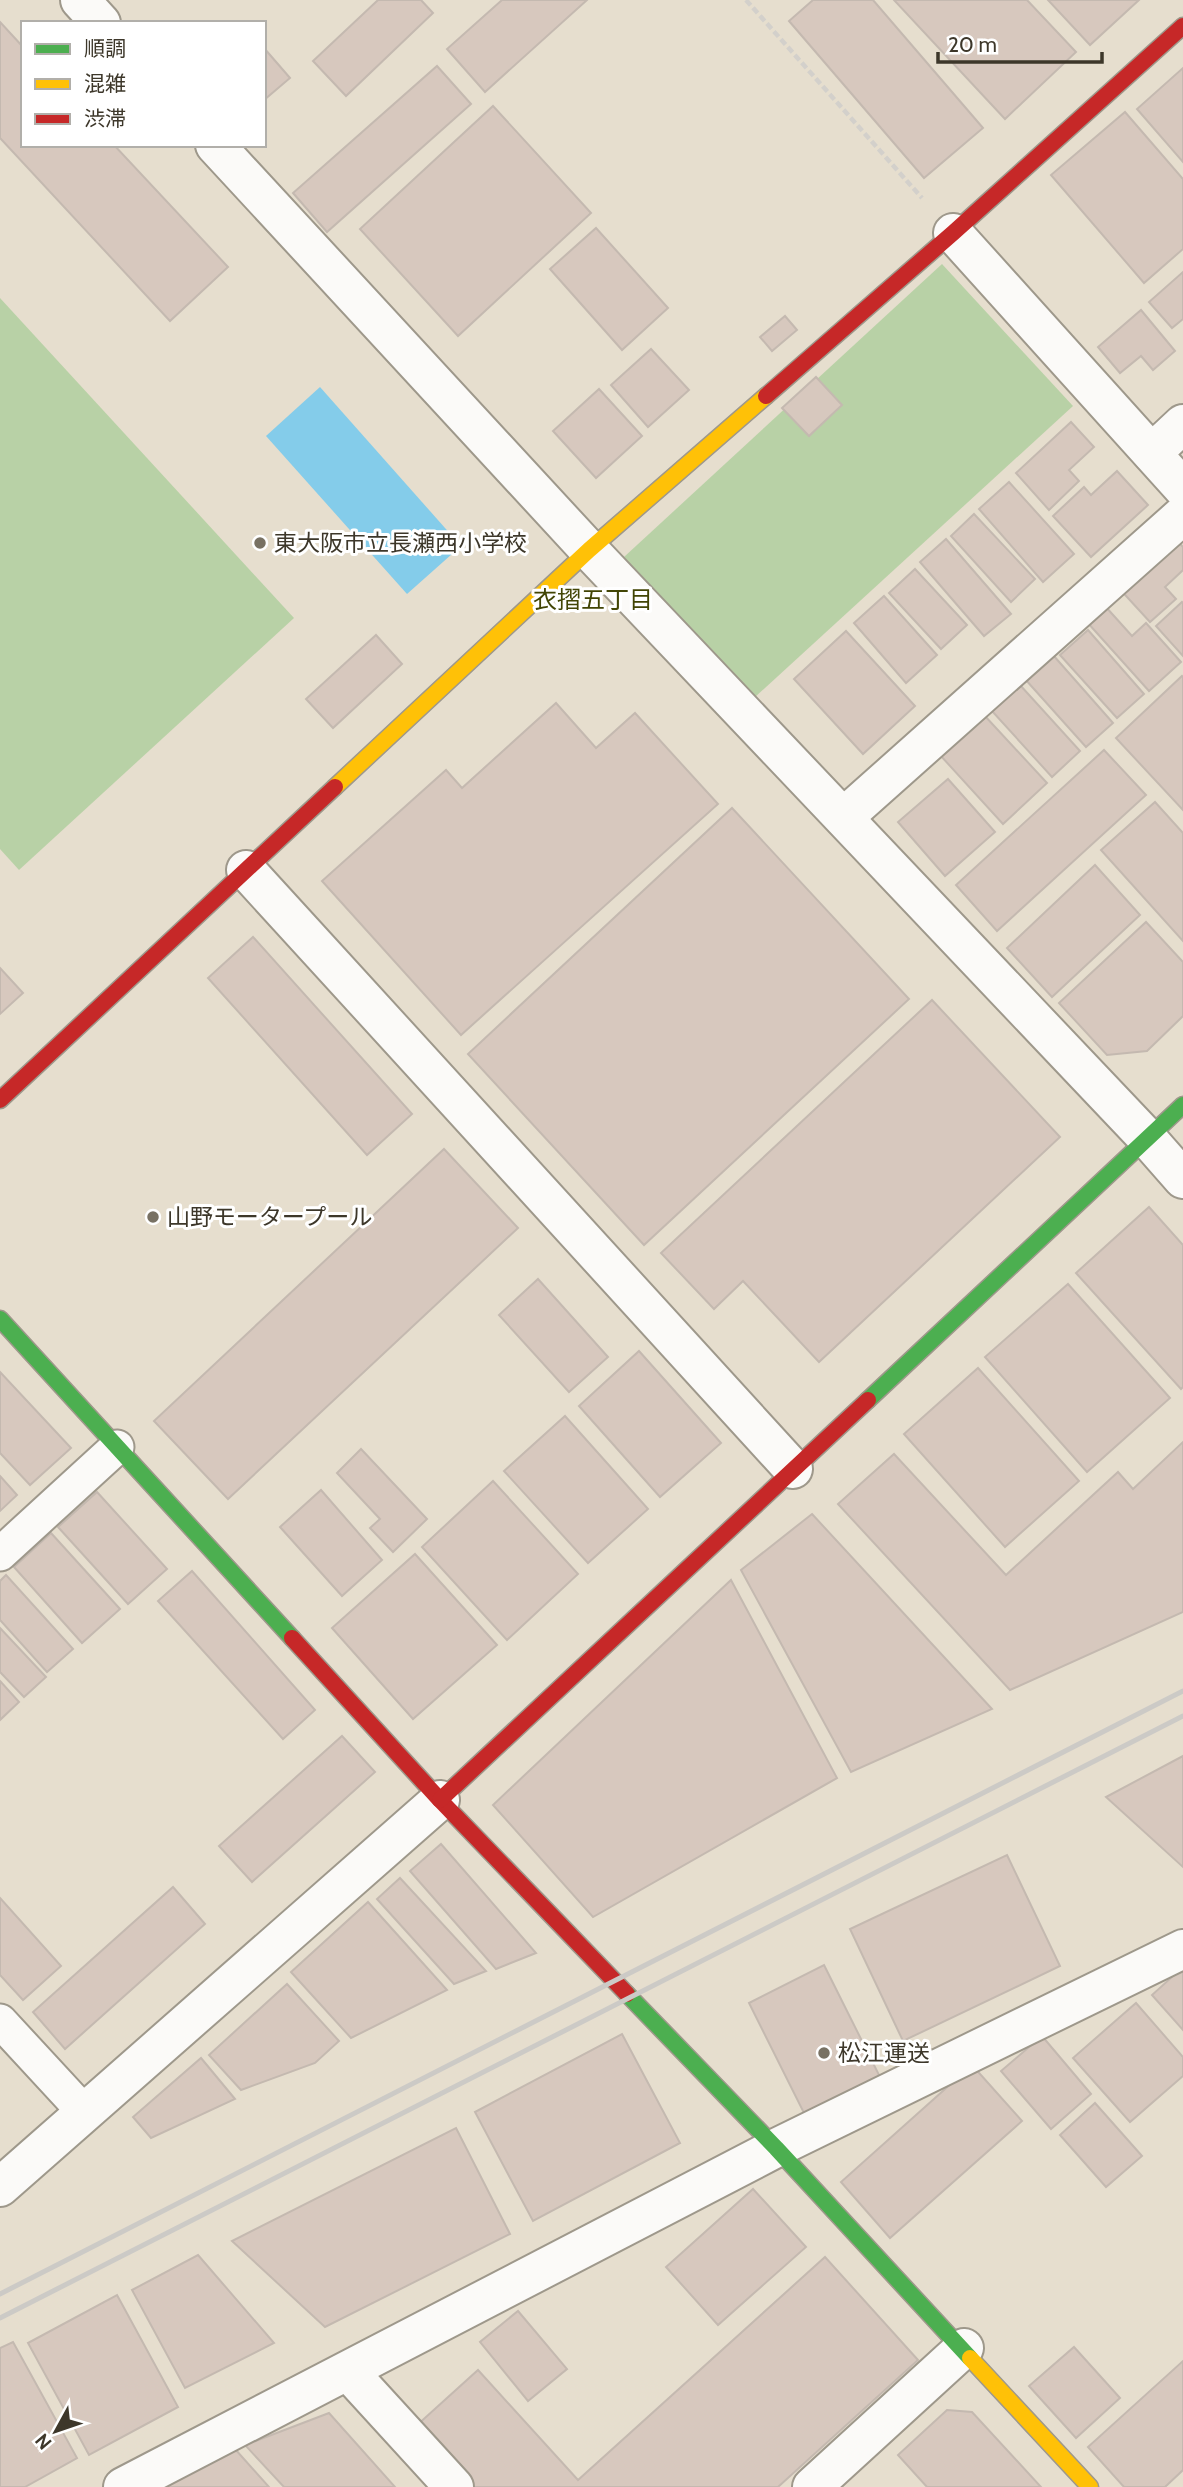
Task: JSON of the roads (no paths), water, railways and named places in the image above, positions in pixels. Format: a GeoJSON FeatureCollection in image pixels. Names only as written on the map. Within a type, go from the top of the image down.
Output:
{"type":"FeatureCollection","features":[{"type":"Feature","properties":{"kind":"street"},"geometry":{"type":"LineString","coordinates":[[80,0],[99,21]]}},
{"type":"Feature","properties":{"kind":"street"},"geometry":{"type":"LineString","coordinates":[[0,1100],[589,550],[953,233],[1183,26]]}},
{"type":"Feature","properties":{"kind":"street"},"geometry":{"type":"LineString","coordinates":[[217,147],[589,550],[1183,1179]]}},
{"type":"Feature","properties":{"kind":"street"},"geometry":{"type":"LineString","coordinates":[[953,233],[1183,488]]}},
{"type":"Feature","properties":{"kind":"street"},"geometry":{"type":"LineString","coordinates":[[1152,453],[1183,424]]}},
{"type":"Feature","properties":{"kind":"street"},"geometry":{"type":"LineString","coordinates":[[844,817],[1183,514]]}},
{"type":"Feature","properties":{"kind":"street"},"geometry":{"type":"LineString","coordinates":[[246,870],[793,1469]]}},
{"type":"Feature","properties":{"kind":"street"},"geometry":{"type":"LineString","coordinates":[[0,2187],[440,1800],[1183,1105]]}},
{"type":"Feature","properties":{"kind":"street"},"geometry":{"type":"LineString","coordinates":[[0,1319],[440,1800],[776,2148],[1090,2487]]}},
{"type":"Feature","properties":{"kind":"street"},"geometry":{"type":"LineString","coordinates":[[124,2487],[776,2148],[1183,1949]]}},
{"type":"Feature","properties":{"kind":"street"},"geometry":{"type":"LineString","coordinates":[[812,2487],[964,2348]]}},
{"type":"Feature","properties":{"kind":"street"},"geometry":{"type":"LineString","coordinates":[[348,2371],[454,2487]]}},
{"type":"Feature","properties":{"kind":"lane"},"geometry":{"type":"LineString","coordinates":[[0,1554],[117,1447]]}},
{"type":"Feature","properties":{"kind":"lane"},"geometry":{"type":"LineString","coordinates":[[0,2021],[85,2113]]}},
{"type":"Feature","properties":{"kind":"water"},"geometry":{"type":"Polygon","coordinates":[[[320,387],[461,546],[407,594],[266,436],[320,387]]]}},
{"type":"Feature","properties":{"kind":"railway"},"geometry":{"type":"LineString","coordinates":[[0,2294],[1183,1691]]}},
{"type":"Feature","properties":{"kind":"railway"},"geometry":{"type":"LineString","coordinates":[[0,2318],[1183,1716]]}},
{"type":"Feature","properties":{"kind":"place","name":"東大阪市立長瀬西小学校"},"geometry":{"type":"Point","coordinates":[260,543]}},
{"type":"Feature","properties":{"kind":"place","name":"山野モータープール"},"geometry":{"type":"Point","coordinates":[153,1217]}},
{"type":"Feature","properties":{"kind":"place","name":"松江運送"},"geometry":{"type":"Point","coordinates":[824,2053]}},
{"type":"Feature","properties":{"kind":"district","name":"衣摺五丁目"},"geometry":{"type":"Point","coordinates":[593,600]}}]}
